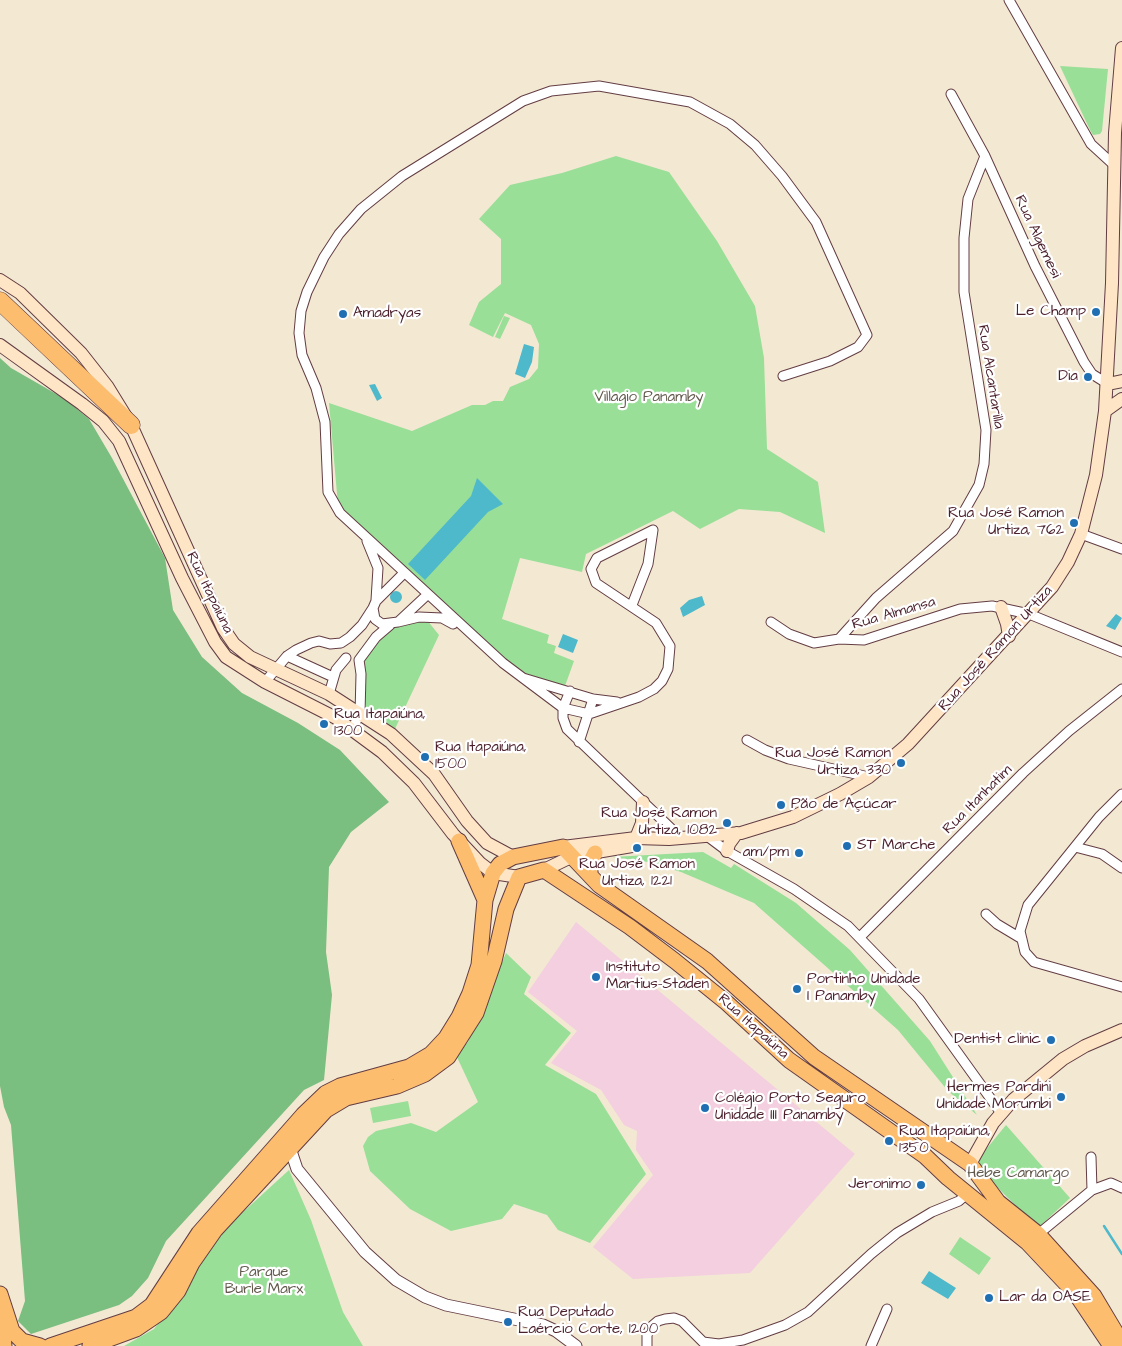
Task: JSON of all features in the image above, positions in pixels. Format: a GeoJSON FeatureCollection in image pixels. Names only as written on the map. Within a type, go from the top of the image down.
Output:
{"type":"FeatureCollection","features":[{"type":"Feature","properties":{"kind":"highway"},"geometry":{"type":"LineString","coordinates":[[0,301],[131,425]]}},
{"type":"Feature","properties":{"kind":"main road","name":"Rua José Ramon Urtiza"},"geometry":{"type":"LineString","coordinates":[[512,857],[568,852],[636,838],[675,838],[737,833],[793,817],[840,794],[869,776],[908,744],[1052,587],[1068,562],[1081,534],[1096,475],[1106,411],[1117,280],[1115,166],[1122,48]]}},
{"type":"Feature","properties":{"kind":"main road","name":"Rua Itapaiúna"},"geometry":{"type":"LineString","coordinates":[[0,280],[20,293],[81,353],[107,386],[131,425],[224,628],[234,644],[244,653],[329,694],[391,734],[423,762],[487,843],[512,857]]}},
{"type":"Feature","properties":{"kind":"main road","name":"Rua Itapaiúna"},"geometry":{"type":"LineString","coordinates":[[0,345],[82,404],[103,421],[119,441],[215,642],[232,663],[336,718],[382,752],[414,783],[459,841],[480,863],[494,873],[519,877]]}},
{"type":"Feature","properties":{"kind":"main road"},"geometry":{"type":"LineString","coordinates":[[1108,384],[1122,381]]}},
{"type":"Feature","properties":{"kind":"main road"},"geometry":{"type":"LineString","coordinates":[[1106,411],[1122,398]]}},
{"type":"Feature","properties":{"kind":"main road"},"geometry":{"type":"LineString","coordinates":[[1001,607],[1009,636]]}},
{"type":"Feature","properties":{"kind":"main road"},"geometry":{"type":"LineString","coordinates":[[636,838],[642,823],[643,802]]}},
{"type":"Feature","properties":{"kind":"main road"},"geometry":{"type":"LineString","coordinates":[[727,851],[729,844],[737,833]]}},
{"type":"Feature","properties":{"kind":"main road","name":"Rua José Ramon Urtiza"},"geometry":{"type":"LineString","coordinates":[[544,870],[568,852],[595,853],[675,838]]}},
{"type":"Feature","properties":{"kind":"main road"},"geometry":{"type":"LineString","coordinates":[[459,841],[485,903]]}},
{"type":"Feature","properties":{"kind":"main road","name":"Rua Itapaiúna"},"geometry":{"type":"LineString","coordinates":[[568,852],[590,875],[707,961],[814,1058],[861,1092],[970,1164],[998,1202],[1033,1239]]}},
{"type":"Feature","properties":{"kind":"main road"},"geometry":{"type":"LineString","coordinates":[[590,875],[590,863],[595,853]]}},
{"type":"Feature","properties":{"kind":"main road"},"geometry":{"type":"LineString","coordinates":[[50,1346],[136,1317],[152,1305],[166,1287],[199,1233],[303,1115],[326,1093],[340,1086],[409,1067],[431,1054],[455,1024],[470,993],[479,965],[485,903],[494,873],[500,864],[512,857]]}},
{"type":"Feature","properties":{"kind":"main road"},"geometry":{"type":"LineString","coordinates":[[90,1346],[136,1329],[161,1312],[178,1291],[206,1243],[326,1110],[346,1098],[398,1086],[425,1074],[448,1056],[476,1012],[494,961],[506,909],[519,877],[544,870]]}},
{"type":"Feature","properties":{"kind":"main road","name":"Rua Itapaiúna"},"geometry":{"type":"LineString","coordinates":[[544,870],[630,927],[710,988],[789,1060],[925,1156],[964,1190],[1033,1239]]}},
{"type":"Feature","properties":{"kind":"main road"},"geometry":{"type":"LineString","coordinates":[[485,903],[495,900],[504,903],[506,909]]}},
{"type":"Feature","properties":{"kind":"main road"},"geometry":{"type":"LineString","coordinates":[[630,927],[630,916],[636,910]]}},
{"type":"Feature","properties":{"kind":"main road"},"geometry":{"type":"LineString","coordinates":[[925,1156],[954,1172],[961,1171],[970,1164],[986,1134],[1001,1113],[1042,1075],[1063,1059],[1085,1046],[1122,1030]]}},
{"type":"Feature","properties":{"kind":"main road"},"geometry":{"type":"LineString","coordinates":[[840,1096],[849,1099],[861,1092]]}},
{"type":"Feature","properties":{"kind":"main road"},"geometry":{"type":"LineString","coordinates":[[955,1153],[966,1152],[986,1134]]}},
{"type":"Feature","properties":{"kind":"main road"},"geometry":{"type":"LineString","coordinates":[[1033,1239],[1094,1296],[1122,1343]]}},
{"type":"Feature","properties":{"kind":"main road"},"geometry":{"type":"LineString","coordinates":[[1033,1239],[1076,1294],[1111,1346]]}},
{"type":"Feature","properties":{"kind":"main road"},"geometry":{"type":"LineString","coordinates":[[0,1294],[12,1331],[22,1341],[40,1346]]}},
{"type":"Feature","properties":{"kind":"main road"},"geometry":{"type":"LineString","coordinates":[[0,1308],[4,1346]]}},
{"type":"Feature","properties":{"kind":"street"},"geometry":{"type":"LineString","coordinates":[[1009,0],[1091,144],[1115,166]]}},
{"type":"Feature","properties":{"kind":"street"},"geometry":{"type":"LineString","coordinates":[[632,605],[648,564],[653,530],[597,558],[592,569],[596,583],[632,605],[656,623],[665,635],[670,646],[671,659],[662,681],[654,689],[589,714],[563,708],[462,628],[340,513],[328,492],[324,422],[316,388],[302,355],[299,333],[307,292],[324,257],[361,209],[402,176],[523,101],[551,91],[600,86],[690,102],[730,124],[755,145],[782,176],[816,222],[867,335],[858,347],[830,362],[783,376]]}},
{"type":"Feature","properties":{"kind":"street","name":"Rua Algemesi"},"geometry":{"type":"LineString","coordinates":[[951,94],[986,156],[1035,266],[1084,362],[1092,374],[1108,384]]}},
{"type":"Feature","properties":{"kind":"street","name":"Rua Alcantarilla"},"geometry":{"type":"LineString","coordinates":[[839,640],[876,598],[954,531],[969,506],[978,485],[984,464],[986,430],[964,292],[964,238],[968,199],[986,156]]}},
{"type":"Feature","properties":{"kind":"street"},"geometry":{"type":"LineString","coordinates":[[1081,534],[1122,549]]}},
{"type":"Feature","properties":{"kind":"street"},"geometry":{"type":"LineString","coordinates":[[365,536],[378,568],[374,605],[375,619],[382,624],[419,617],[442,618],[462,628]]}},
{"type":"Feature","properties":{"kind":"street"},"geometry":{"type":"LineString","coordinates":[[265,682],[287,656],[311,643],[340,643],[350,637],[362,625],[374,605],[404,573]]}},
{"type":"Feature","properties":{"kind":"street"},"geometry":{"type":"LineString","coordinates":[[352,730],[360,714],[361,674],[359,660],[376,637],[427,595]]}},
{"type":"Feature","properties":{"kind":"street","name":"Rua Almansa"},"geometry":{"type":"LineString","coordinates":[[771,622],[801,640],[814,643],[864,640],[960,609],[1001,607],[1029,614],[1122,652]]}},
{"type":"Feature","properties":{"kind":"street"},"geometry":{"type":"LineString","coordinates":[[362,625],[376,637]]}},
{"type":"Feature","properties":{"kind":"street"},"geometry":{"type":"LineString","coordinates":[[329,694],[333,677],[343,661],[340,643]]}},
{"type":"Feature","properties":{"kind":"street"},"geometry":{"type":"LineString","coordinates":[[287,656],[333,677]]}},
{"type":"Feature","properties":{"kind":"street"},"geometry":{"type":"LineString","coordinates":[[343,661],[359,660]]}},
{"type":"Feature","properties":{"kind":"street"},"geometry":{"type":"LineString","coordinates":[[523,678],[593,699],[620,702]]}},
{"type":"Feature","properties":{"kind":"street","name":"Rua Itanhatim"},"geometry":{"type":"LineString","coordinates":[[860,937],[1023,773],[1069,731],[1122,689]]}},
{"type":"Feature","properties":{"kind":"street"},"geometry":{"type":"LineString","coordinates":[[570,691],[563,708],[564,723],[580,742],[643,802],[675,838]]}},
{"type":"Feature","properties":{"kind":"street"},"geometry":{"type":"LineString","coordinates":[[580,742],[593,699]]}},
{"type":"Feature","properties":{"kind":"street"},"geometry":{"type":"LineString","coordinates":[[747,740],[765,750],[789,759],[869,776]]}},
{"type":"Feature","properties":{"kind":"street"},"geometry":{"type":"LineString","coordinates":[[1122,794],[1075,847],[1028,905],[1021,923],[1025,952],[1034,962],[1122,987]]}},
{"type":"Feature","properties":{"kind":"street"},"geometry":{"type":"LineString","coordinates":[[707,836],[727,851],[810,900],[848,926],[860,937],[919,999],[1001,1113]]}},
{"type":"Feature","properties":{"kind":"street"},"geometry":{"type":"LineString","coordinates":[[1075,847],[1096,852],[1122,868]]}},
{"type":"Feature","properties":{"kind":"street"},"geometry":{"type":"LineString","coordinates":[[986,914],[997,924],[1022,939]]}},
{"type":"Feature","properties":{"kind":"street"},"geometry":{"type":"LineString","coordinates":[[290,1148],[297,1169],[365,1252],[396,1280],[424,1297],[446,1305],[543,1325],[556,1331],[576,1346]]}},
{"type":"Feature","properties":{"kind":"street"},"geometry":{"type":"LineString","coordinates":[[1091,1157],[1090,1184],[1092,1190]]}},
{"type":"Feature","properties":{"kind":"street"},"geometry":{"type":"LineString","coordinates":[[274,1166],[297,1169]]}},
{"type":"Feature","properties":{"kind":"street"},"geometry":{"type":"LineString","coordinates":[[1033,1239],[1092,1190],[1111,1183],[1122,1188]]}},
{"type":"Feature","properties":{"kind":"street"},"geometry":{"type":"LineString","coordinates":[[647,1346],[651,1328],[658,1321],[674,1318],[682,1321],[704,1344],[730,1344],[792,1320],[808,1312],[870,1254],[932,1212],[958,1201],[964,1190]]}},
{"type":"Feature","properties":{"kind":"street"},"geometry":{"type":"LineString","coordinates":[[871,1346],[887,1308]]}},
{"type":"Feature","properties":{"kind":"shaded area","name":"Colégio Porto Seguro Unidade III Panamby"},"geometry":{"type":"Polygon","coordinates":[[[576,922],[855,1154],[750,1273],[633,1279],[593,1247],[653,1175],[636,1150],[637,1131],[624,1125],[601,1090],[551,1063],[577,1031],[528,992],[576,922]]]}},
{"type":"Feature","properties":{"kind":"green space"},"geometry":{"type":"Polygon","coordinates":[[[1060,66],[1108,69],[1102,131],[1100,134],[1093,135],[1090,130],[1060,66]]]}},
{"type":"Feature","properties":{"kind":"green space","name":"Villagio Panamby"},"geometry":{"type":"Polygon","coordinates":[[[616,156],[669,172],[717,241],[755,306],[764,358],[767,449],[818,482],[825,533],[780,512],[739,509],[700,529],[673,511],[586,554],[582,572],[520,558],[502,619],[549,635],[547,643],[556,646],[554,653],[574,661],[565,686],[523,674],[464,624],[338,505],[329,403],[412,431],[472,405],[485,405],[493,401],[503,401],[510,387],[529,379],[538,368],[539,344],[531,325],[505,313],[493,337],[469,325],[479,302],[501,284],[501,239],[479,219],[510,185],[562,173],[616,156]]]}},
{"type":"Feature","properties":{"kind":"green space"},"geometry":{"type":"Polygon","coordinates":[[[504,316],[510,318],[500,339],[495,337],[504,316]]]}},
{"type":"Feature","properties":{"kind":"green space"},"geometry":{"type":"Polygon","coordinates":[[[0,358],[11,368],[65,399],[89,419],[165,558],[173,610],[202,657],[242,693],[298,723],[340,750],[389,802],[351,832],[329,867],[326,952],[332,995],[324,1080],[304,1090],[166,1241],[148,1278],[132,1296],[119,1305],[31,1334],[18,1321],[25,1301],[11,1125],[4,1107],[0,1086],[0,358]]]}},
{"type":"Feature","properties":{"kind":"green space"},"geometry":{"type":"Polygon","coordinates":[[[427,620],[439,635],[394,731],[367,710],[363,694],[362,660],[377,639],[391,626],[427,620]]]}},
{"type":"Feature","properties":{"kind":"green space"},"geometry":{"type":"Polygon","coordinates":[[[703,852],[731,868],[734,864],[796,903],[850,950],[930,1041],[977,1115],[948,1091],[898,1030],[754,903],[681,872],[648,862],[612,857],[703,852]]]}},
{"type":"Feature","properties":{"kind":"green space"},"geometry":{"type":"Polygon","coordinates":[[[506,953],[531,977],[524,994],[571,1033],[545,1065],[596,1094],[646,1174],[590,1243],[558,1230],[547,1215],[514,1204],[502,1219],[451,1231],[410,1209],[370,1171],[363,1146],[368,1137],[376,1131],[411,1123],[436,1132],[478,1102],[456,1055],[468,1042],[506,953]]]}},
{"type":"Feature","properties":{"kind":"green space"},"geometry":{"type":"Polygon","coordinates":[[[408,1101],[411,1116],[373,1123],[370,1108],[408,1101]]]}},
{"type":"Feature","properties":{"kind":"green space","name":"Hebe Camargo"},"geometry":{"type":"Polygon","coordinates":[[[1006,1125],[1070,1198],[1038,1228],[983,1173],[980,1165],[979,1158],[1006,1125]]]}},
{"type":"Feature","properties":{"kind":"green space","name":"Parque Burle Marx"},"geometry":{"type":"Polygon","coordinates":[[[289,1170],[311,1220],[343,1312],[363,1346],[124,1346],[154,1329],[181,1294],[193,1265],[230,1224],[289,1170]]]}},
{"type":"Feature","properties":{"kind":"green space"},"geometry":{"type":"Polygon","coordinates":[[[960,1237],[991,1258],[979,1275],[949,1254],[960,1237]]]}},
{"type":"Feature","properties":{"kind":"water"},"geometry":{"type":"Polygon","coordinates":[[[524,344],[534,347],[532,362],[525,378],[515,374],[524,344]]]}},
{"type":"Feature","properties":{"kind":"water"},"geometry":{"type":"Polygon","coordinates":[[[375,384],[382,398],[377,401],[369,385],[375,384]]]}},
{"type":"Feature","properties":{"kind":"water"},"geometry":{"type":"Polygon","coordinates":[[[477,478],[503,504],[488,512],[425,580],[408,564],[471,496],[477,478]]]}},
{"type":"Feature","properties":{"kind":"water"},"geometry":{"type":"Polygon","coordinates":[[[394,591],[398,591],[402,597],[398,603],[394,603],[390,599],[390,595],[394,591]]]}},
{"type":"Feature","properties":{"kind":"water"},"geometry":{"type":"Polygon","coordinates":[[[702,596],[705,605],[683,617],[680,608],[689,600],[702,596]]]}},
{"type":"Feature","properties":{"kind":"water"},"geometry":{"type":"Polygon","coordinates":[[[1116,614],[1122,618],[1115,630],[1106,626],[1116,614]]]}},
{"type":"Feature","properties":{"kind":"water"},"geometry":{"type":"Polygon","coordinates":[[[563,634],[578,640],[573,653],[558,647],[563,634]]]}},
{"type":"Feature","properties":{"kind":"water"},"geometry":{"type":"Polygon","coordinates":[[[929,1271],[956,1288],[948,1299],[921,1283],[929,1271]]]}},
{"type":"Feature","properties":{"kind":"waterway"},"geometry":{"type":"LineString","coordinates":[[1104,1226],[1122,1254]]}},
{"type":"Feature","properties":{"kind":"place","name":"Le Champ"},"geometry":{"type":"Point","coordinates":[1096,312]}},
{"type":"Feature","properties":{"kind":"place","name":"Amadryas"},"geometry":{"type":"Point","coordinates":[343,314]}},
{"type":"Feature","properties":{"kind":"place","name":"Dia"},"geometry":{"type":"Point","coordinates":[1088,377]}},
{"type":"Feature","properties":{"kind":"place","name":"Rua José Ramon Urtiza, 762"},"geometry":{"type":"Point","coordinates":[1074,523]}},
{"type":"Feature","properties":{"kind":"place","name":"Rua Itapaiúna, 1300"},"geometry":{"type":"Point","coordinates":[324,724]}},
{"type":"Feature","properties":{"kind":"place","name":"Rua Itapaiúna, 1500"},"geometry":{"type":"Point","coordinates":[425,757]}},
{"type":"Feature","properties":{"kind":"place","name":"Rua José Ramon Urtiza, 330"},"geometry":{"type":"Point","coordinates":[901,763]}},
{"type":"Feature","properties":{"kind":"place","name":"Pão de Açúcar"},"geometry":{"type":"Point","coordinates":[781,805]}},
{"type":"Feature","properties":{"kind":"place","name":"Rua José Ramon Urtiza, 1082"},"geometry":{"type":"Point","coordinates":[727,823]}},
{"type":"Feature","properties":{"kind":"place","name":"ST Marche"},"geometry":{"type":"Point","coordinates":[847,846]}},
{"type":"Feature","properties":{"kind":"place","name":"Rua José Ramon Urtiza, 1221"},"geometry":{"type":"Point","coordinates":[637,848]}},
{"type":"Feature","properties":{"kind":"place","name":"am/pm"},"geometry":{"type":"Point","coordinates":[799,853]}},
{"type":"Feature","properties":{"kind":"place","name":"Instituto Martius-Staden"},"geometry":{"type":"Point","coordinates":[596,977]}},
{"type":"Feature","properties":{"kind":"place","name":"Portinho Unidade I Panamby"},"geometry":{"type":"Point","coordinates":[797,989]}},
{"type":"Feature","properties":{"kind":"place","name":"Dentist clinic"},"geometry":{"type":"Point","coordinates":[1051,1040]}},
{"type":"Feature","properties":{"kind":"place","name":"Hermes Pardini Unidade Morumbi"},"geometry":{"type":"Point","coordinates":[1061,1097]}},
{"type":"Feature","properties":{"kind":"place","name":"Colégio Porto Seguro Unidade III Panamby"},"geometry":{"type":"Point","coordinates":[705,1108]}},
{"type":"Feature","properties":{"kind":"place","name":"Rua Itapaiúna, 1350"},"geometry":{"type":"Point","coordinates":[889,1141]}},
{"type":"Feature","properties":{"kind":"place","name":"Jeronimo"},"geometry":{"type":"Point","coordinates":[921,1185]}},
{"type":"Feature","properties":{"kind":"place","name":"Lar da OASE"},"geometry":{"type":"Point","coordinates":[989,1298]}},
{"type":"Feature","properties":{"kind":"place","name":"Rua Deputado Laércio Corte, 1200"},"geometry":{"type":"Point","coordinates":[508,1322]}}]}
